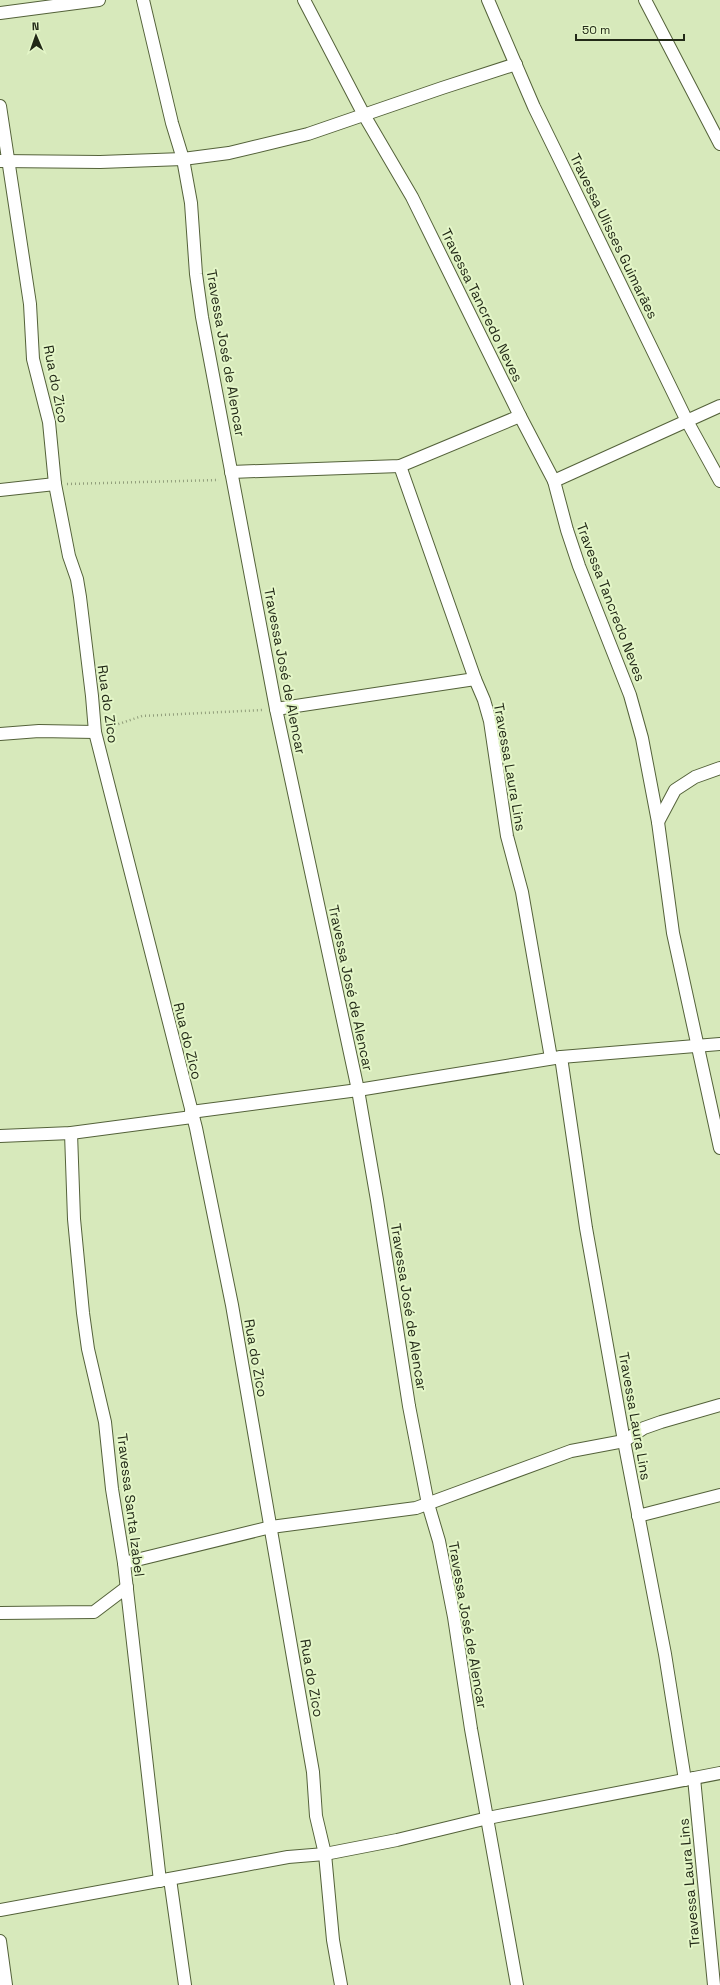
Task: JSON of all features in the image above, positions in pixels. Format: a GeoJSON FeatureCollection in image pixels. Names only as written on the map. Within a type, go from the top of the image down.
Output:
{"type":"FeatureCollection","features":[{"type":"Feature","properties":{"kind":"street"},"geometry":{"type":"LineString","coordinates":[[0,13],[99,0]]}},
{"type":"Feature","properties":{"kind":"street","name":"Travessa José de Alencar"},"geometry":{"type":"LineString","coordinates":[[143,0],[172,123],[183,159],[191,203],[196,274],[202,316],[231,476],[276,709],[358,1090],[378,1200],[409,1406],[428,1504],[439,1541],[448,1588],[471,1730],[517,1985]]}},
{"type":"Feature","properties":{"kind":"street","name":"Travessa Tancredo Neves"},"geometry":{"type":"LineString","coordinates":[[304,0],[364,115],[412,197],[520,416],[554,481],[567,530],[579,566],[630,695],[642,738],[658,822],[673,933],[687,992],[696,1046],[708,1088],[720,1148]]}},
{"type":"Feature","properties":{"kind":"street","name":"Travessa Ulisses Guimarães"},"geometry":{"type":"LineString","coordinates":[[488,0],[544,128],[687,421],[720,481]]}},
{"type":"Feature","properties":{"kind":"street"},"geometry":{"type":"LineString","coordinates":[[645,0],[720,144]]}},
{"type":"Feature","properties":{"kind":"street"},"geometry":{"type":"LineString","coordinates":[[4,161],[100,162],[183,159],[229,153],[268,145],[308,134],[516,64]]}},
{"type":"Feature","properties":{"kind":"street","name":"Rua do Zico"},"geometry":{"type":"LineString","coordinates":[[0,106],[4,161],[30,304],[33,359],[49,422],[55,484],[69,556],[77,578],[80,596],[95,732],[191,1114],[201,1146],[271,1527],[313,1772],[316,1816],[325,1854],[333,1940],[341,1985]]}},
{"type":"Feature","properties":{"kind":"street"},"geometry":{"type":"LineString","coordinates":[[554,481],[720,406]]}},
{"type":"Feature","properties":{"kind":"street"},"geometry":{"type":"LineString","coordinates":[[231,476],[400,466],[520,416]]}},
{"type":"Feature","properties":{"kind":"street","name":"Travessa Laura Lins"},"geometry":{"type":"LineString","coordinates":[[400,466],[475,680],[484,700],[490,722],[507,836],[522,892],[556,1058],[624,1441],[690,1779],[714,1985]]}},
{"type":"Feature","properties":{"kind":"street"},"geometry":{"type":"LineString","coordinates":[[0,490],[55,484]]}},
{"type":"Feature","properties":{"kind":"street"},"geometry":{"type":"LineString","coordinates":[[276,709],[475,680]]}},
{"type":"Feature","properties":{"kind":"street"},"geometry":{"type":"LineString","coordinates":[[0,734],[39,731],[95,732]]}},
{"type":"Feature","properties":{"kind":"street"},"geometry":{"type":"LineString","coordinates":[[658,822],[674,790],[695,777],[720,768]]}},
{"type":"Feature","properties":{"kind":"street"},"geometry":{"type":"LineString","coordinates":[[0,1136],[71,1133],[358,1090],[556,1058],[720,1044]]}},
{"type":"Feature","properties":{"kind":"street","name":"Travessa Santa Izabel"},"geometry":{"type":"LineString","coordinates":[[71,1133],[74,1218],[83,1313],[88,1349],[101,1397],[105,1422],[113,1496],[124,1564],[165,1880],[185,1985]]}},
{"type":"Feature","properties":{"kind":"street"},"geometry":{"type":"LineString","coordinates":[[124,1564],[271,1527],[407,1510],[428,1504],[483,1482],[571,1451],[624,1441],[644,1428],[720,1405]]}},
{"type":"Feature","properties":{"kind":"street"},"geometry":{"type":"LineString","coordinates":[[638,1516],[720,1495]]}},
{"type":"Feature","properties":{"kind":"street"},"geometry":{"type":"LineString","coordinates":[[0,1613],[94,1612],[127,1587]]}},
{"type":"Feature","properties":{"kind":"street"},"geometry":{"type":"LineString","coordinates":[[0,1910],[288,1857],[325,1854],[397,1840],[488,1818],[720,1773]]}},
{"type":"Feature","properties":{"kind":"street"},"geometry":{"type":"LineString","coordinates":[[0,1941],[6,1985]]}},
{"type":"Feature","properties":{"kind":"path"},"geometry":{"type":"LineString","coordinates":[[55,484],[231,476]]}},
{"type":"Feature","properties":{"kind":"path"},"geometry":{"type":"LineString","coordinates":[[95,732],[142,716],[276,709]]}}]}
